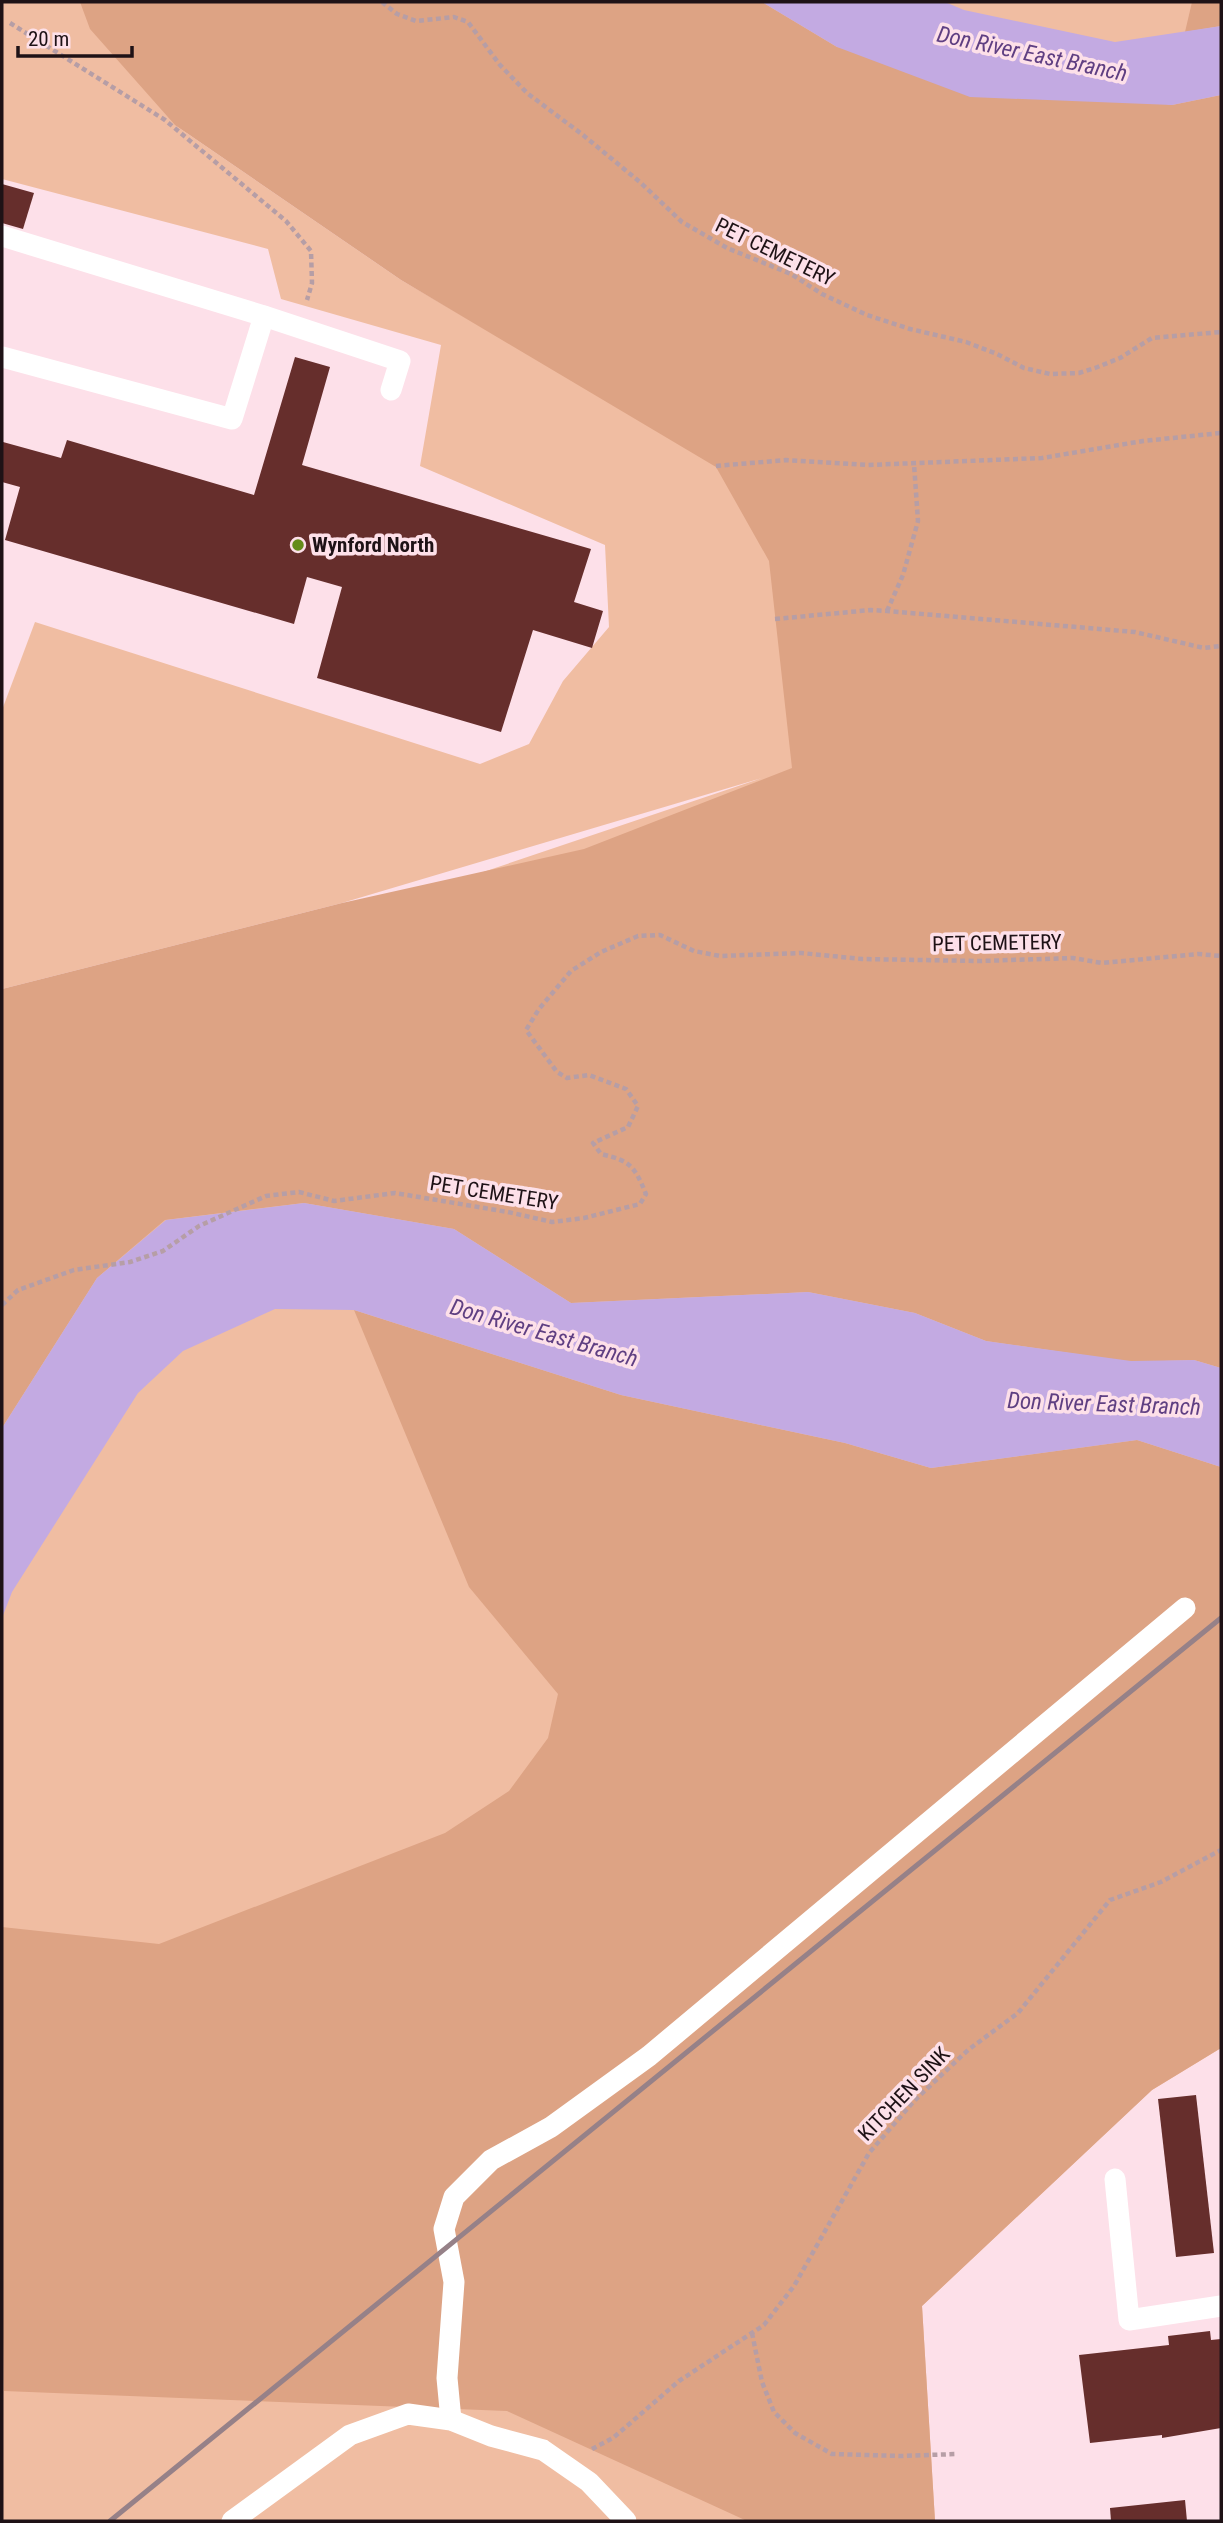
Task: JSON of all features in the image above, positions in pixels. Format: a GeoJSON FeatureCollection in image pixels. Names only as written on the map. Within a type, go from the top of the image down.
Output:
{"type":"FeatureCollection","features":[{"type":"Feature","properties":{"kind":"lane"},"geometry":{"type":"LineString","coordinates":[[2,236],[264,316],[400,361],[391,390]]}},
{"type":"Feature","properties":{"kind":"lane"},"geometry":{"type":"LineString","coordinates":[[2,357],[232,419],[264,316]]}},
{"type":"Feature","properties":{"kind":"lane"},"geometry":{"type":"LineString","coordinates":[[451,2420],[447,2378],[454,2282],[444,2229],[454,2197],[491,2160],[551,2127],[649,2056],[1185,1608]]}},
{"type":"Feature","properties":{"kind":"lane"},"geometry":{"type":"LineString","coordinates":[[1115,2179],[1129,2320],[1221,2306]]}},
{"type":"Feature","properties":{"kind":"lane"},"geometry":{"type":"LineString","coordinates":[[232,2521],[350,2435],[408,2414],[451,2420],[491,2436],[543,2450],[589,2482],[626,2521]]}},
{"type":"Feature","properties":{"kind":"path","name":"PET CEMETERY"},"geometry":{"type":"LineString","coordinates":[[382,2],[397,13],[416,20],[454,17],[468,22],[500,65],[527,93],[603,150],[682,222],[727,248],[791,274],[867,315],[910,329],[966,342],[1024,368],[1050,374],[1079,373],[1095,368],[1120,358],[1152,338],[1221,332]]}},
{"type":"Feature","properties":{"kind":"path"},"geometry":{"type":"LineString","coordinates":[[10,23],[165,120],[286,221],[311,251],[312,283],[300,328]]}},
{"type":"Feature","properties":{"kind":"path"},"geometry":{"type":"LineString","coordinates":[[716,467],[786,460],[868,465],[1042,458],[1143,441],[1221,433]]}},
{"type":"Feature","properties":{"kind":"path"},"geometry":{"type":"LineString","coordinates":[[887,611],[902,575],[918,520],[914,464]]}},
{"type":"Feature","properties":{"kind":"path"},"geometry":{"type":"LineString","coordinates":[[775,619],[871,610],[1135,632],[1204,648],[1221,646]]}},
{"type":"Feature","properties":{"kind":"path","name":"PET CEMETERY"},"geometry":{"type":"LineString","coordinates":[[2,1306],[19,1290],[55,1276],[74,1270],[130,1262],[163,1251],[199,1226],[266,1196],[299,1192],[334,1201],[395,1193],[552,1222],[584,1218],[640,1204],[646,1194],[639,1177],[624,1160],[601,1154],[593,1143],[628,1127],[638,1106],[626,1088],[589,1075],[567,1078],[557,1072],[526,1030],[539,1009],[571,971],[601,952],[638,936],[660,935],[694,951],[720,956],[801,953],[862,959],[980,961],[1073,958],[1102,963],[1198,954],[1221,956]]}},
{"type":"Feature","properties":{"kind":"path","name":"KITCHEN SINK"},"geometry":{"type":"LineString","coordinates":[[543,2450],[584,2453],[613,2438],[679,2381],[764,2325],[794,2286],[869,2153],[915,2099],[968,2050],[1018,2013],[1110,1900],[1161,1882],[1221,1850]]}},
{"type":"Feature","properties":{"kind":"path"},"geometry":{"type":"LineString","coordinates":[[752,2333],[762,2382],[774,2412],[795,2433],[832,2454],[957,2454]]}},
{"type":"Feature","properties":{"kind":"shaded area"},"geometry":{"type":"Polygon","coordinates":[[[2,2],[1221,2],[1221,2048],[1152,2090],[922,2306],[935,2521],[2,2521],[2,1034],[762,778],[342,903],[2,989],[2,710],[35,622],[480,764],[529,744],[563,681],[609,627],[605,545],[420,466],[441,345],[281,299],[268,249],[2,179],[2,2]],[[175,125],[401,280],[658,430],[175,125]]]}},
{"type":"Feature","properties":{"kind":"shaded area"},"geometry":{"type":"Polygon","coordinates":[[[80,2],[762,2],[837,47],[1172,105],[1221,95],[1221,1368],[1194,1360],[1131,1362],[986,1341],[915,1313],[808,1292],[571,1303],[454,1229],[304,1203],[165,1220],[97,1278],[2,1428],[2,989],[342,903],[584,849],[792,768],[769,561],[716,467],[401,280],[175,125],[90,29],[80,2]]]}},
{"type":"Feature","properties":{"kind":"shaded area"},"geometry":{"type":"Polygon","coordinates":[[[1192,2],[1221,2],[1221,26],[1185,32],[1192,2]]]}},
{"type":"Feature","properties":{"kind":"shaded area"},"geometry":{"type":"Polygon","coordinates":[[[354,1310],[621,1395],[845,1443],[931,1468],[1137,1440],[1221,1467],[1221,2048],[1152,2090],[922,2306],[935,2521],[747,2521],[507,2411],[4,2391],[2,1927],[159,1944],[445,1833],[509,1791],[548,1738],[558,1694],[469,1587],[354,1310]]]}},
{"type":"Feature","properties":{"kind":"water","name":"Don River East Branch"},"geometry":{"type":"Polygon","coordinates":[[[762,2],[945,2],[964,10],[1115,42],[1221,26],[1221,95],[1172,105],[970,97],[837,47],[762,2]]]}},
{"type":"Feature","properties":{"kind":"water","name":"Don River East Branch"},"geometry":{"type":"Polygon","coordinates":[[[304,1203],[454,1229],[571,1303],[808,1292],[915,1313],[986,1341],[1131,1361],[1194,1360],[1221,1368],[1221,1467],[1137,1440],[931,1468],[845,1443],[621,1395],[354,1310],[275,1309],[183,1351],[138,1393],[12,1592],[2,1618],[2,1428],[97,1278],[166,1220],[304,1203]]]}},
{"type":"Feature","properties":{"kind":"building"},"geometry":{"type":"Polygon","coordinates":[[[2,184],[34,193],[23,229],[2,223],[2,184]]]}},
{"type":"Feature","properties":{"kind":"building","name":"Wynford North"},"geometry":{"type":"Polygon","coordinates":[[[295,357],[330,367],[302,465],[591,549],[574,602],[603,611],[592,648],[533,630],[501,732],[317,678],[342,587],[307,577],[294,624],[5,540],[20,487],[2,482],[3,442],[61,458],[67,440],[254,495],[295,357]]]}},
{"type":"Feature","properties":{"kind":"building"},"geometry":{"type":"Polygon","coordinates":[[[1196,2095],[1214,2253],[1176,2257],[1158,2099],[1196,2095]]]}},
{"type":"Feature","properties":{"kind":"building"},"geometry":{"type":"Polygon","coordinates":[[[1210,2331],[1211,2340],[1221,2339],[1221,2428],[1162,2438],[1162,2435],[1090,2443],[1079,2355],[1169,2345],[1168,2336],[1210,2331]]]}},
{"type":"Feature","properties":{"kind":"building"},"geometry":{"type":"Polygon","coordinates":[[[1185,2500],[1187,2521],[1111,2521],[1110,2508],[1185,2500]]]}},
{"type":"Feature","properties":{"kind":"railway"},"geometry":{"type":"LineString","coordinates":[[110,2521],[1221,1618]]}},
{"type":"Feature","properties":{"kind":"place","name":"Wynford North"},"geometry":{"type":"Point","coordinates":[298,545]}}]}
